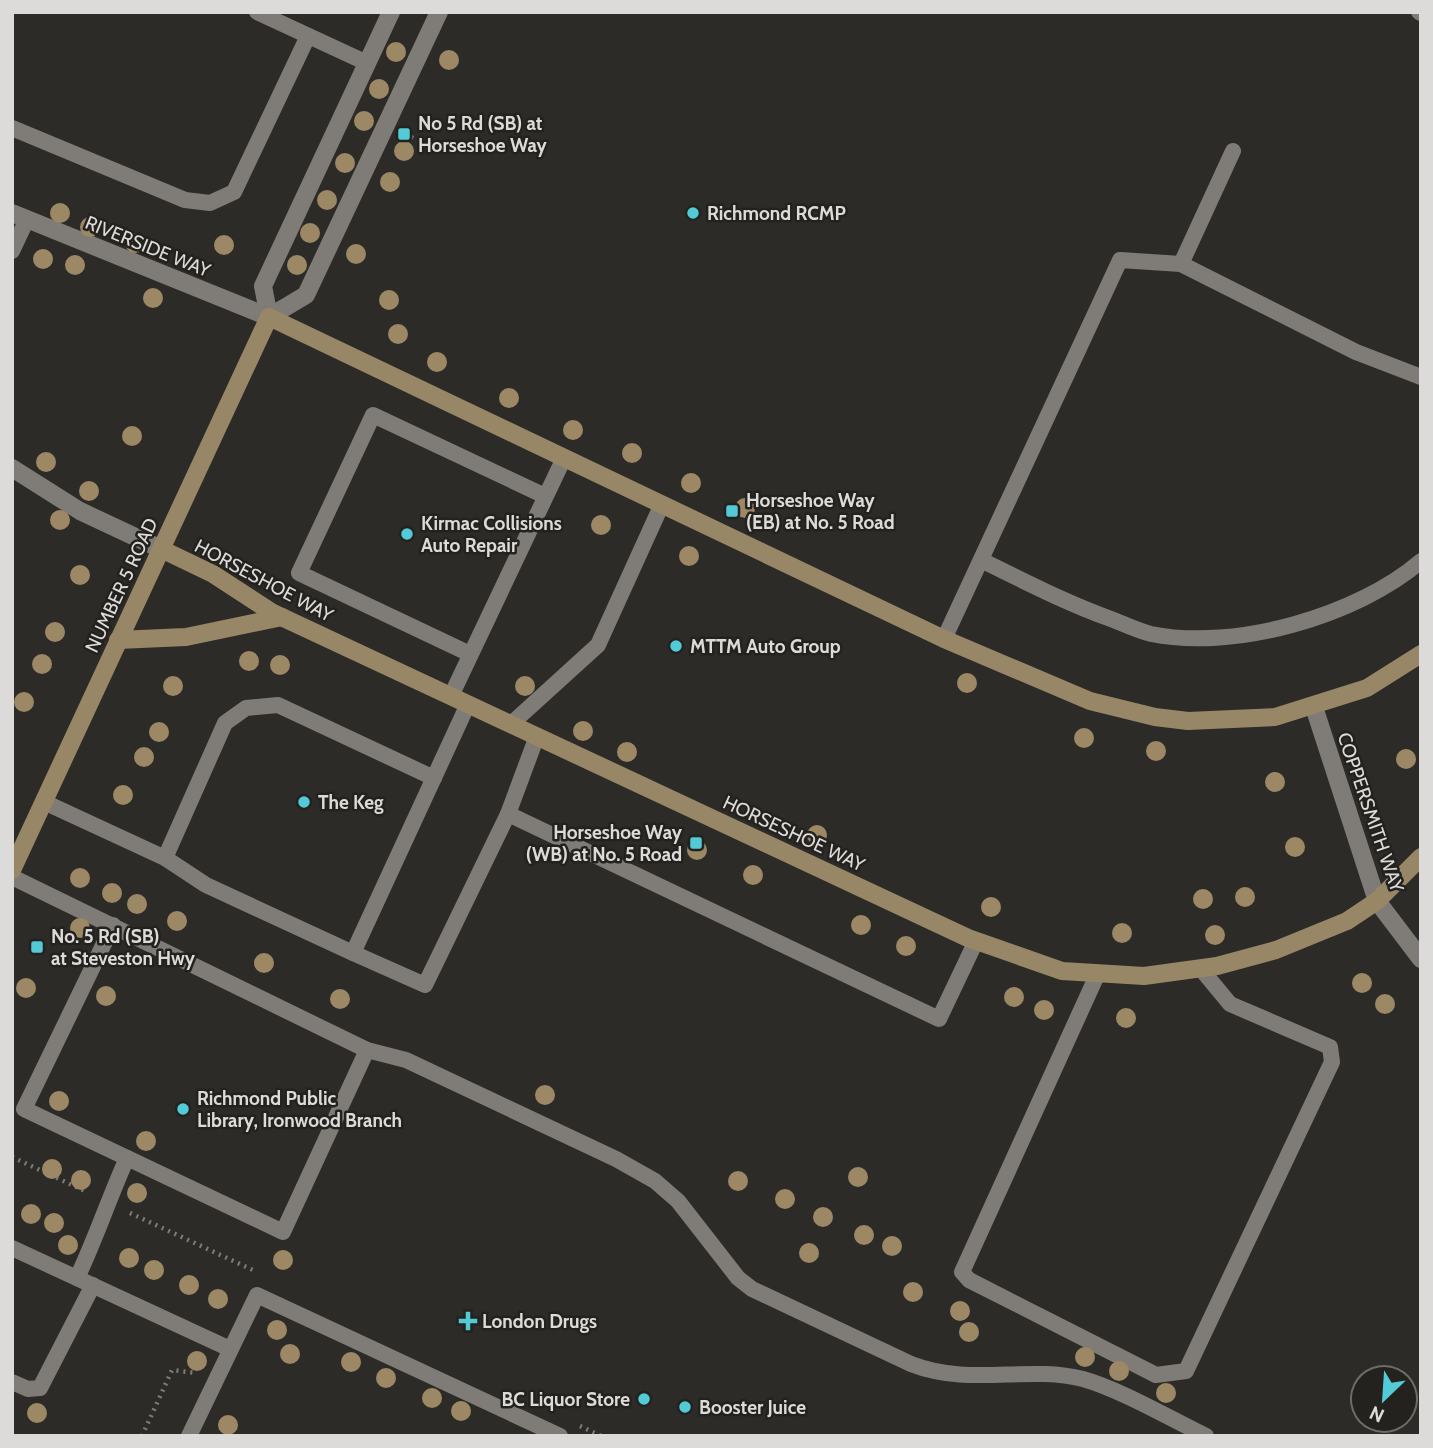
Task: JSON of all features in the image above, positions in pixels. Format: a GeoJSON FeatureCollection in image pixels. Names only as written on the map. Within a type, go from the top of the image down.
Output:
{"type":"FeatureCollection","features":[{"type":"Feature","properties":{"kind":"street"},"geometry":{"type":"LineString","coordinates":[[269,317],[263,286],[391,12]]}},
{"type":"Feature","properties":{"kind":"street"},"geometry":{"type":"LineString","coordinates":[[269,317],[306,295],[439,12]]}},
{"type":"Feature","properties":{"kind":"street","name":"RIVERSIDE WAY"},"geometry":{"type":"LineString","coordinates":[[19,216],[269,317]]}},
{"type":"Feature","properties":{"kind":"street"},"geometry":{"type":"LineString","coordinates":[[269,317],[944,639],[1090,701],[1155,717],[1188,721],[1275,717],[1314,707],[1367,688],[1421,654]]}},
{"type":"Feature","properties":{"kind":"street","name":"NUMBER 5 ROAD"},"geometry":{"type":"LineString","coordinates":[[12,870],[269,317]]}},
{"type":"Feature","properties":{"kind":"street"},"geometry":{"type":"LineString","coordinates":[[12,468],[80,511],[161,549]]}},
{"type":"Feature","properties":{"kind":"street","name":"HORSESHOE WAY"},"geometry":{"type":"LineString","coordinates":[[161,549],[213,575],[282,617],[976,941],[1062,971],[1144,976],[1201,969],[1276,950],[1348,921],[1377,901],[1421,858]]}},
{"type":"Feature","properties":{"kind":"street"},"geometry":{"type":"LineString","coordinates":[[118,640],[186,637],[282,617]]}},
{"type":"Feature","properties":{"kind":"street","name":"COPPERSMITH WAY"},"geometry":{"type":"LineString","coordinates":[[1314,707],[1377,901],[1421,959]]}},
{"type":"Feature","properties":{"kind":"lane"},"geometry":{"type":"LineString","coordinates":[[257,12],[286,18],[308,36],[367,63]]}},
{"type":"Feature","properties":{"kind":"lane"},"geometry":{"type":"LineString","coordinates":[[12,128],[185,200],[210,203],[234,192],[308,36]]}},
{"type":"Feature","properties":{"kind":"lane"},"geometry":{"type":"LineString","coordinates":[[1181,264],[1233,151]]}},
{"type":"Feature","properties":{"kind":"lane"},"geometry":{"type":"LineString","coordinates":[[12,251],[19,216]]}},
{"type":"Feature","properties":{"kind":"lane"},"geometry":{"type":"LineString","coordinates":[[944,639],[1120,260],[1181,264],[1356,352],[1421,377]]}},
{"type":"Feature","properties":{"kind":"lane"},"geometry":{"type":"LineString","coordinates":[[470,654],[299,573],[367,427],[373,415],[545,496]]}},
{"type":"Feature","properties":{"kind":"lane"},"geometry":{"type":"LineString","coordinates":[[451,696],[564,457]]}},
{"type":"Feature","properties":{"kind":"lane"},"geometry":{"type":"LineString","coordinates":[[511,724],[598,645],[662,504]]}},
{"type":"Feature","properties":{"kind":"lane"},"geometry":{"type":"LineString","coordinates":[[981,560],[1077,607],[1151,634],[1215,640],[1275,628],[1354,604],[1421,561]]}},
{"type":"Feature","properties":{"kind":"lane"},"geometry":{"type":"LineString","coordinates":[[353,953],[468,704]]}},
{"type":"Feature","properties":{"kind":"lane"},"geometry":{"type":"LineString","coordinates":[[165,858],[225,723],[246,708],[278,705],[434,778]]}},
{"type":"Feature","properties":{"kind":"lane"},"geometry":{"type":"LineString","coordinates":[[44,802],[165,858],[206,885],[425,985],[508,814],[537,736]]}},
{"type":"Feature","properties":{"kind":"lane"},"geometry":{"type":"LineString","coordinates":[[508,814],[939,1019],[976,941]]}},
{"type":"Feature","properties":{"kind":"lane"},"geometry":{"type":"LineString","coordinates":[[12,877],[367,1050],[406,1060],[616,1159],[655,1181],[678,1201],[738,1279],[752,1289],[911,1364],[934,1373],[957,1376],[1082,1379],[1206,1436]]}},
{"type":"Feature","properties":{"kind":"lane"},"geometry":{"type":"LineString","coordinates":[[113,925],[24,1109],[283,1232],[367,1050]]}},
{"type":"Feature","properties":{"kind":"lane"},"geometry":{"type":"LineString","coordinates":[[1098,973],[962,1272],[969,1280],[1156,1375],[1186,1371],[1332,1062],[1330,1047],[1230,1004],[1201,969]]}},
{"type":"Feature","properties":{"kind":"lane"},"geometry":{"type":"LineString","coordinates":[[77,1278],[103,1224],[108,1202],[127,1158]]}},
{"type":"Feature","properties":{"kind":"lane"},"geometry":{"type":"LineString","coordinates":[[12,1248],[230,1349]]}},
{"type":"Feature","properties":{"kind":"lane"},"geometry":{"type":"LineString","coordinates":[[12,1382],[28,1389],[40,1388],[93,1285]]}},
{"type":"Feature","properties":{"kind":"lane"},"geometry":{"type":"LineString","coordinates":[[189,1436],[257,1295],[560,1436]]}},
{"type":"Feature","properties":{"kind":"path"},"geometry":{"type":"LineString","coordinates":[[404,134],[417,140]]}},
{"type":"Feature","properties":{"kind":"path"},"geometry":{"type":"LineString","coordinates":[[12,1157],[260,1274]]}},
{"type":"Feature","properties":{"kind":"path"},"geometry":{"type":"LineString","coordinates":[[142,1436],[172,1370],[201,1373]]}},
{"type":"Feature","properties":{"kind":"place","name":"No 5 Rd (SB) at Horseshoe Way"},"geometry":{"type":"Point","coordinates":[404,134]}},
{"type":"Feature","properties":{"kind":"place","name":"Richmond RCMP"},"geometry":{"type":"Point","coordinates":[693,213]}},
{"type":"Feature","properties":{"kind":"place","name":"Horseshoe Way (EB) at No. 5 Road"},"geometry":{"type":"Point","coordinates":[732,511]}},
{"type":"Feature","properties":{"kind":"place","name":"Kirmac Collisions Auto Repair"},"geometry":{"type":"Point","coordinates":[407,534]}},
{"type":"Feature","properties":{"kind":"place","name":"MTTM Auto Group"},"geometry":{"type":"Point","coordinates":[676,646]}},
{"type":"Feature","properties":{"kind":"place","name":"The Keg"},"geometry":{"type":"Point","coordinates":[304,802]}},
{"type":"Feature","properties":{"kind":"place","name":"Horseshoe Way (WB) at No. 5 Road"},"geometry":{"type":"Point","coordinates":[696,843]}},
{"type":"Feature","properties":{"kind":"place","name":"No. 5 Rd (SB) at Steveston Hwy"},"geometry":{"type":"Point","coordinates":[37,947]}},
{"type":"Feature","properties":{"kind":"place","name":"Richmond Public Library, Ironwood Branch"},"geometry":{"type":"Point","coordinates":[183,1109]}},
{"type":"Feature","properties":{"kind":"place","name":"London Drugs"},"geometry":{"type":"Point","coordinates":[468,1321]}},
{"type":"Feature","properties":{"kind":"place","name":"BC Liquor Store"},"geometry":{"type":"Point","coordinates":[644,1399]}},
{"type":"Feature","properties":{"kind":"place","name":"Booster Juice"},"geometry":{"type":"Point","coordinates":[685,1407]}}]}
